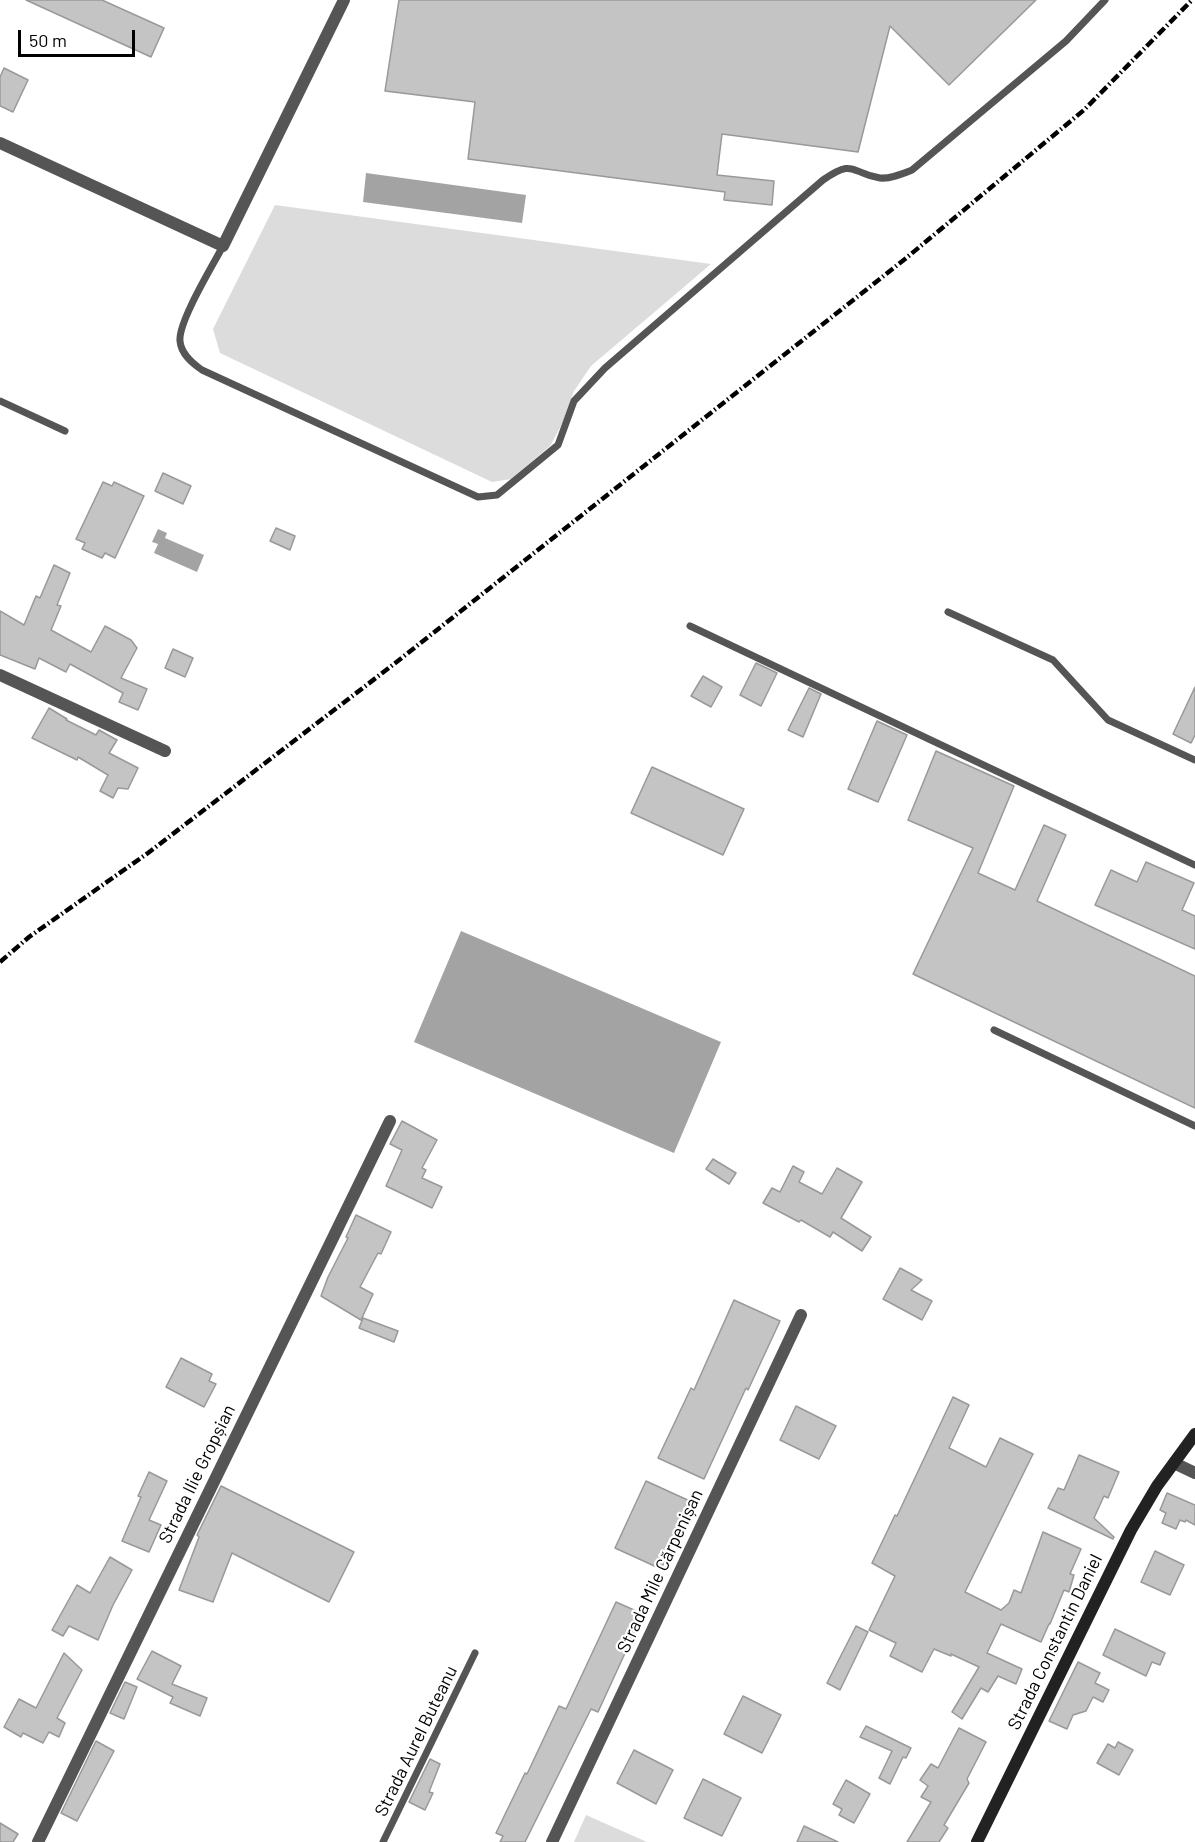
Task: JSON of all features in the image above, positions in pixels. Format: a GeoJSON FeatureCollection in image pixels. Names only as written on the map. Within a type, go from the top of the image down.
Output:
{"type":"FeatureCollection","features":[{"type":"Feature","properties":{"kind":"street"},"geometry":{"type":"LineString","coordinates":[[0,144],[223,246],[344,0]]}},
{"type":"Feature","properties":{"kind":"street"},"geometry":{"type":"LineString","coordinates":[[0,675],[165,751]]}},
{"type":"Feature","properties":{"kind":"street","name":"Strada Ilie Gropșian"},"geometry":{"type":"LineString","coordinates":[[38,1842],[390,1121]]}},
{"type":"Feature","properties":{"kind":"street","name":"Strada Mile Cărpenișan"},"geometry":{"type":"LineString","coordinates":[[552,1842],[801,1316]]}},
{"type":"Feature","properties":{"kind":"street","name":"Strada Constantin Daniel"},"geometry":{"type":"LineString","coordinates":[[977,1842],[1131,1530],[1157,1486],[1195,1434]]}},
{"type":"Feature","properties":{"kind":"street"},"geometry":{"type":"LineString","coordinates":[[1174,1463],[1195,1473]]}},
{"type":"Feature","properties":{"kind":"lane"},"geometry":{"type":"LineString","coordinates":[[223,246],[184,321],[180,340],[187,359],[202,370],[478,497],[497,495],[558,445],[574,400],[605,368],[823,180],[837,170],[852,167],[880,178],[898,176],[912,170],[1066,41],[1105,0]]}},
{"type":"Feature","properties":{"kind":"lane"},"geometry":{"type":"LineString","coordinates":[[0,401],[65,431]]}},
{"type":"Feature","properties":{"kind":"lane"},"geometry":{"type":"LineString","coordinates":[[948,612],[1053,660],[1108,720],[1195,760]]}},
{"type":"Feature","properties":{"kind":"lane"},"geometry":{"type":"LineString","coordinates":[[690,626],[1195,866]]}},
{"type":"Feature","properties":{"kind":"lane"},"geometry":{"type":"LineString","coordinates":[[994,1030],[1195,1126]]}},
{"type":"Feature","properties":{"kind":"lane","name":"Strada Aurel Buteanu"},"geometry":{"type":"LineString","coordinates":[[384,1842],[475,1653]]}},
{"type":"Feature","properties":{"kind":"shaded area"},"geometry":{"type":"Polygon","coordinates":[[[366,173],[526,195],[522,223],[363,202],[366,173]]]}},
{"type":"Feature","properties":{"kind":"shaded area"},"geometry":{"type":"Polygon","coordinates":[[[275,205],[711,264],[591,366],[574,391],[562,424],[550,446],[511,479],[492,482],[220,353],[213,329],[275,205]]]}},
{"type":"Feature","properties":{"kind":"shaded area"},"geometry":{"type":"Polygon","coordinates":[[[158,529],[167,533],[165,538],[204,555],[197,572],[154,553],[158,544],[152,542],[158,529]]]}},
{"type":"Feature","properties":{"kind":"shaded area"},"geometry":{"type":"Polygon","coordinates":[[[461,931],[721,1042],[674,1153],[414,1042],[461,931]]]}},
{"type":"Feature","properties":{"kind":"shaded area"},"geometry":{"type":"Polygon","coordinates":[[[586,1815],[647,1842],[574,1842],[586,1815]]]}},
{"type":"Feature","properties":{"kind":"building"},"geometry":{"type":"Polygon","coordinates":[[[26,0],[102,0],[164,28],[151,57],[26,0]]]}},
{"type":"Feature","properties":{"kind":"building"},"geometry":{"type":"Polygon","coordinates":[[[399,0],[1036,0],[949,85],[890,26],[858,152],[722,134],[717,175],[774,181],[772,205],[724,200],[725,192],[468,159],[475,102],[385,91],[399,0]]]}},
{"type":"Feature","properties":{"kind":"building"},"geometry":{"type":"Polygon","coordinates":[[[4,68],[28,80],[13,112],[0,106],[0,77],[4,68]]]}},
{"type":"Feature","properties":{"kind":"building"},"geometry":{"type":"Polygon","coordinates":[[[163,473],[191,486],[183,504],[155,491],[163,473]]]}},
{"type":"Feature","properties":{"kind":"building"},"geometry":{"type":"Polygon","coordinates":[[[103,482],[112,486],[114,482],[144,496],[115,558],[105,553],[102,558],[82,549],[85,543],[76,539],[103,482]]]}},
{"type":"Feature","properties":{"kind":"building"},"geometry":{"type":"Polygon","coordinates":[[[276,528],[295,536],[290,550],[270,541],[276,528]]]}},
{"type":"Feature","properties":{"kind":"building"},"geometry":{"type":"Polygon","coordinates":[[[54,565],[70,573],[57,605],[61,606],[51,630],[91,652],[105,626],[131,640],[137,648],[121,678],[147,689],[138,710],[119,702],[123,693],[70,664],[66,672],[39,658],[35,669],[0,655],[0,611],[24,625],[36,596],[40,598],[54,565]]]}},
{"type":"Feature","properties":{"kind":"building"},"geometry":{"type":"Polygon","coordinates":[[[173,649],[193,658],[185,677],[165,668],[173,649]]]}},
{"type":"Feature","properties":{"kind":"building"},"geometry":{"type":"Polygon","coordinates":[[[756,663],[777,673],[761,706],[740,695],[756,663]]]}},
{"type":"Feature","properties":{"kind":"building"},"geometry":{"type":"Polygon","coordinates":[[[703,676],[722,687],[711,707],[691,696],[703,676]]]}},
{"type":"Feature","properties":{"kind":"building"},"geometry":{"type":"Polygon","coordinates":[[[1195,687],[1195,735],[1191,743],[1173,734],[1195,687]]]}},
{"type":"Feature","properties":{"kind":"building"},"geometry":{"type":"Polygon","coordinates":[[[809,688],[821,694],[803,737],[788,730],[809,688]]]}},
{"type":"Feature","properties":{"kind":"building"},"geometry":{"type":"Polygon","coordinates":[[[49,708],[66,720],[96,735],[99,730],[117,740],[109,753],[138,768],[128,789],[118,788],[113,798],[100,791],[108,775],[78,757],[77,760],[32,738],[49,708]]]}},
{"type":"Feature","properties":{"kind":"building"},"geometry":{"type":"Polygon","coordinates":[[[877,721],[907,735],[878,802],[848,789],[877,721]]]}},
{"type":"Feature","properties":{"kind":"building"},"geometry":{"type":"Polygon","coordinates":[[[936,751],[1014,786],[978,873],[1015,890],[1044,825],[1066,835],[1037,901],[1195,976],[1195,1108],[913,974],[973,848],[908,820],[936,751]]]}},
{"type":"Feature","properties":{"kind":"building"},"geometry":{"type":"Polygon","coordinates":[[[652,767],[744,809],[723,855],[631,813],[652,767]]]}},
{"type":"Feature","properties":{"kind":"building"},"geometry":{"type":"Polygon","coordinates":[[[1146,862],[1194,883],[1182,910],[1195,916],[1195,949],[1095,905],[1111,870],[1137,882],[1146,862]]]}},
{"type":"Feature","properties":{"kind":"building"},"geometry":{"type":"Polygon","coordinates":[[[402,1121],[437,1140],[422,1168],[426,1170],[422,1178],[442,1187],[432,1208],[386,1186],[402,1150],[390,1144],[402,1121]]]}},
{"type":"Feature","properties":{"kind":"building"},"geometry":{"type":"Polygon","coordinates":[[[713,1159],[736,1173],[729,1184],[706,1169],[713,1159]]]}},
{"type":"Feature","properties":{"kind":"building"},"geometry":{"type":"Polygon","coordinates":[[[793,1166],[804,1172],[799,1182],[822,1194],[837,1168],[862,1182],[841,1218],[871,1237],[862,1251],[833,1232],[830,1237],[801,1220],[799,1222],[763,1203],[772,1188],[780,1192],[793,1166]]]}},
{"type":"Feature","properties":{"kind":"building"},"geometry":{"type":"Polygon","coordinates":[[[356,1215],[391,1232],[381,1254],[378,1253],[360,1287],[373,1294],[361,1320],[321,1296],[356,1215]]]}},
{"type":"Feature","properties":{"kind":"building"},"geometry":{"type":"Polygon","coordinates":[[[900,1268],[922,1280],[911,1290],[932,1301],[922,1320],[883,1299],[900,1268]]]}},
{"type":"Feature","properties":{"kind":"building"},"geometry":{"type":"Polygon","coordinates":[[[734,1300],[780,1321],[704,1479],[658,1458],[691,1388],[694,1390],[734,1300]]]}},
{"type":"Feature","properties":{"kind":"building"},"geometry":{"type":"Polygon","coordinates":[[[363,1318],[398,1331],[394,1342],[359,1328],[363,1318]]]}},
{"type":"Feature","properties":{"kind":"building"},"geometry":{"type":"Polygon","coordinates":[[[181,1358],[212,1374],[209,1381],[216,1384],[204,1407],[166,1387],[181,1358]]]}},
{"type":"Feature","properties":{"kind":"building"},"geometry":{"type":"Polygon","coordinates":[[[953,1397],[969,1405],[949,1448],[986,1467],[1000,1438],[1033,1454],[965,1592],[1001,1610],[1009,1603],[1014,1590],[1021,1593],[1043,1532],[1081,1549],[1070,1574],[1074,1575],[1069,1592],[1064,1590],[1041,1642],[1001,1624],[987,1653],[1022,1669],[1016,1684],[998,1676],[988,1692],[981,1688],[962,1719],[952,1712],[979,1667],[934,1649],[922,1672],[890,1656],[896,1643],[869,1630],[895,1576],[872,1563],[895,1515],[897,1516],[953,1397]]]}},
{"type":"Feature","properties":{"kind":"building"},"geometry":{"type":"Polygon","coordinates":[[[796,1406],[836,1426],[819,1459],[780,1440],[796,1406]]]}},
{"type":"Feature","properties":{"kind":"building"},"geometry":{"type":"Polygon","coordinates":[[[1079,1455],[1119,1472],[1108,1498],[1104,1496],[1094,1518],[1114,1537],[1113,1539],[1048,1508],[1058,1488],[1064,1490],[1079,1455]]]}},
{"type":"Feature","properties":{"kind":"building"},"geometry":{"type":"Polygon","coordinates":[[[149,1472],[167,1481],[149,1520],[161,1525],[149,1552],[122,1541],[149,1472]]]}},
{"type":"Feature","properties":{"kind":"building"},"geometry":{"type":"Polygon","coordinates":[[[646,1481],[692,1502],[661,1569],[615,1548],[646,1481]]]}},
{"type":"Feature","properties":{"kind":"building"},"geometry":{"type":"Polygon","coordinates":[[[221,1486],[354,1552],[329,1602],[232,1553],[213,1602],[179,1590],[199,1537],[197,1535],[221,1486]]]}},
{"type":"Feature","properties":{"kind":"building"},"geometry":{"type":"Polygon","coordinates":[[[1167,1493],[1195,1505],[1195,1525],[1186,1520],[1185,1522],[1180,1520],[1176,1529],[1162,1523],[1166,1513],[1160,1510],[1167,1493]]]}},
{"type":"Feature","properties":{"kind":"building"},"geometry":{"type":"Polygon","coordinates":[[[1155,1551],[1184,1565],[1170,1595],[1141,1582],[1155,1551]]]}},
{"type":"Feature","properties":{"kind":"building"},"geometry":{"type":"Polygon","coordinates":[[[110,1557],[132,1570],[98,1640],[69,1626],[63,1636],[52,1630],[77,1585],[90,1593],[110,1557]]]}},
{"type":"Feature","properties":{"kind":"building"},"geometry":{"type":"Polygon","coordinates":[[[616,1602],[643,1614],[598,1712],[591,1709],[525,1842],[500,1842],[503,1836],[496,1833],[525,1773],[527,1774],[559,1706],[566,1709],[616,1602]]]}},
{"type":"Feature","properties":{"kind":"building"},"geometry":{"type":"Polygon","coordinates":[[[856,1626],[868,1632],[840,1690],[827,1683],[856,1626]]]}},
{"type":"Feature","properties":{"kind":"building"},"geometry":{"type":"Polygon","coordinates":[[[1115,1629],[1165,1653],[1160,1665],[1152,1662],[1146,1676],[1103,1655],[1115,1629]]]}},
{"type":"Feature","properties":{"kind":"building"},"geometry":{"type":"Polygon","coordinates":[[[152,1651],[181,1666],[172,1684],[207,1698],[200,1716],[170,1703],[173,1697],[137,1679],[152,1651]]]}},
{"type":"Feature","properties":{"kind":"building"},"geometry":{"type":"Polygon","coordinates":[[[64,1653],[82,1670],[57,1718],[65,1723],[59,1737],[49,1732],[43,1743],[23,1733],[21,1737],[4,1727],[19,1699],[36,1708],[64,1653]]]}},
{"type":"Feature","properties":{"kind":"building"},"geometry":{"type":"Polygon","coordinates":[[[1078,1662],[1100,1673],[1095,1683],[1109,1690],[1103,1702],[1093,1697],[1086,1711],[1073,1715],[1067,1729],[1049,1721],[1078,1662]]]}},
{"type":"Feature","properties":{"kind":"building"},"geometry":{"type":"Polygon","coordinates":[[[125,1682],[137,1687],[124,1719],[110,1713],[125,1682]]]}},
{"type":"Feature","properties":{"kind":"building"},"geometry":{"type":"Polygon","coordinates":[[[743,1696],[781,1715],[762,1753],[724,1734],[743,1696]]]}},
{"type":"Feature","properties":{"kind":"building"},"geometry":{"type":"Polygon","coordinates":[[[866,1726],[911,1748],[906,1758],[903,1757],[890,1784],[879,1778],[892,1751],[860,1737],[866,1726]]]}},
{"type":"Feature","properties":{"kind":"building"},"geometry":{"type":"Polygon","coordinates":[[[959,1728],[986,1742],[967,1779],[969,1783],[944,1825],[948,1828],[939,1842],[907,1842],[931,1802],[921,1797],[928,1786],[920,1780],[931,1764],[938,1768],[959,1728]]]}},
{"type":"Feature","properties":{"kind":"building"},"geometry":{"type":"Polygon","coordinates":[[[96,1741],[114,1751],[77,1821],[61,1813],[96,1741]]]}},
{"type":"Feature","properties":{"kind":"building"},"geometry":{"type":"Polygon","coordinates":[[[1118,1742],[1133,1750],[1119,1775],[1097,1763],[1108,1744],[1115,1748],[1118,1742]]]}},
{"type":"Feature","properties":{"kind":"building"},"geometry":{"type":"Polygon","coordinates":[[[634,1750],[673,1770],[656,1804],[617,1783],[634,1750]]]}},
{"type":"Feature","properties":{"kind":"building"},"geometry":{"type":"Polygon","coordinates":[[[430,1759],[440,1764],[429,1792],[433,1793],[425,1810],[409,1802],[430,1759]]]}},
{"type":"Feature","properties":{"kind":"building"},"geometry":{"type":"Polygon","coordinates":[[[703,1779],[741,1798],[722,1836],[684,1818],[703,1779]]]}},
{"type":"Feature","properties":{"kind":"building"},"geometry":{"type":"Polygon","coordinates":[[[846,1780],[870,1794],[854,1823],[839,1815],[842,1809],[833,1804],[846,1780]]]}},
{"type":"Feature","properties":{"kind":"building"},"geometry":{"type":"Polygon","coordinates":[[[0,1823],[18,1834],[13,1842],[0,1842],[0,1823]]]}},
{"type":"Feature","properties":{"kind":"building"},"geometry":{"type":"Polygon","coordinates":[[[804,1826],[838,1842],[797,1842],[804,1826]]]}},
{"type":"Feature","properties":{"kind":"railway"},"geometry":{"type":"LineString","coordinates":[[0,962],[29,937],[148,853],[394,664],[905,259],[1084,110],[1192,0]]}}]}
